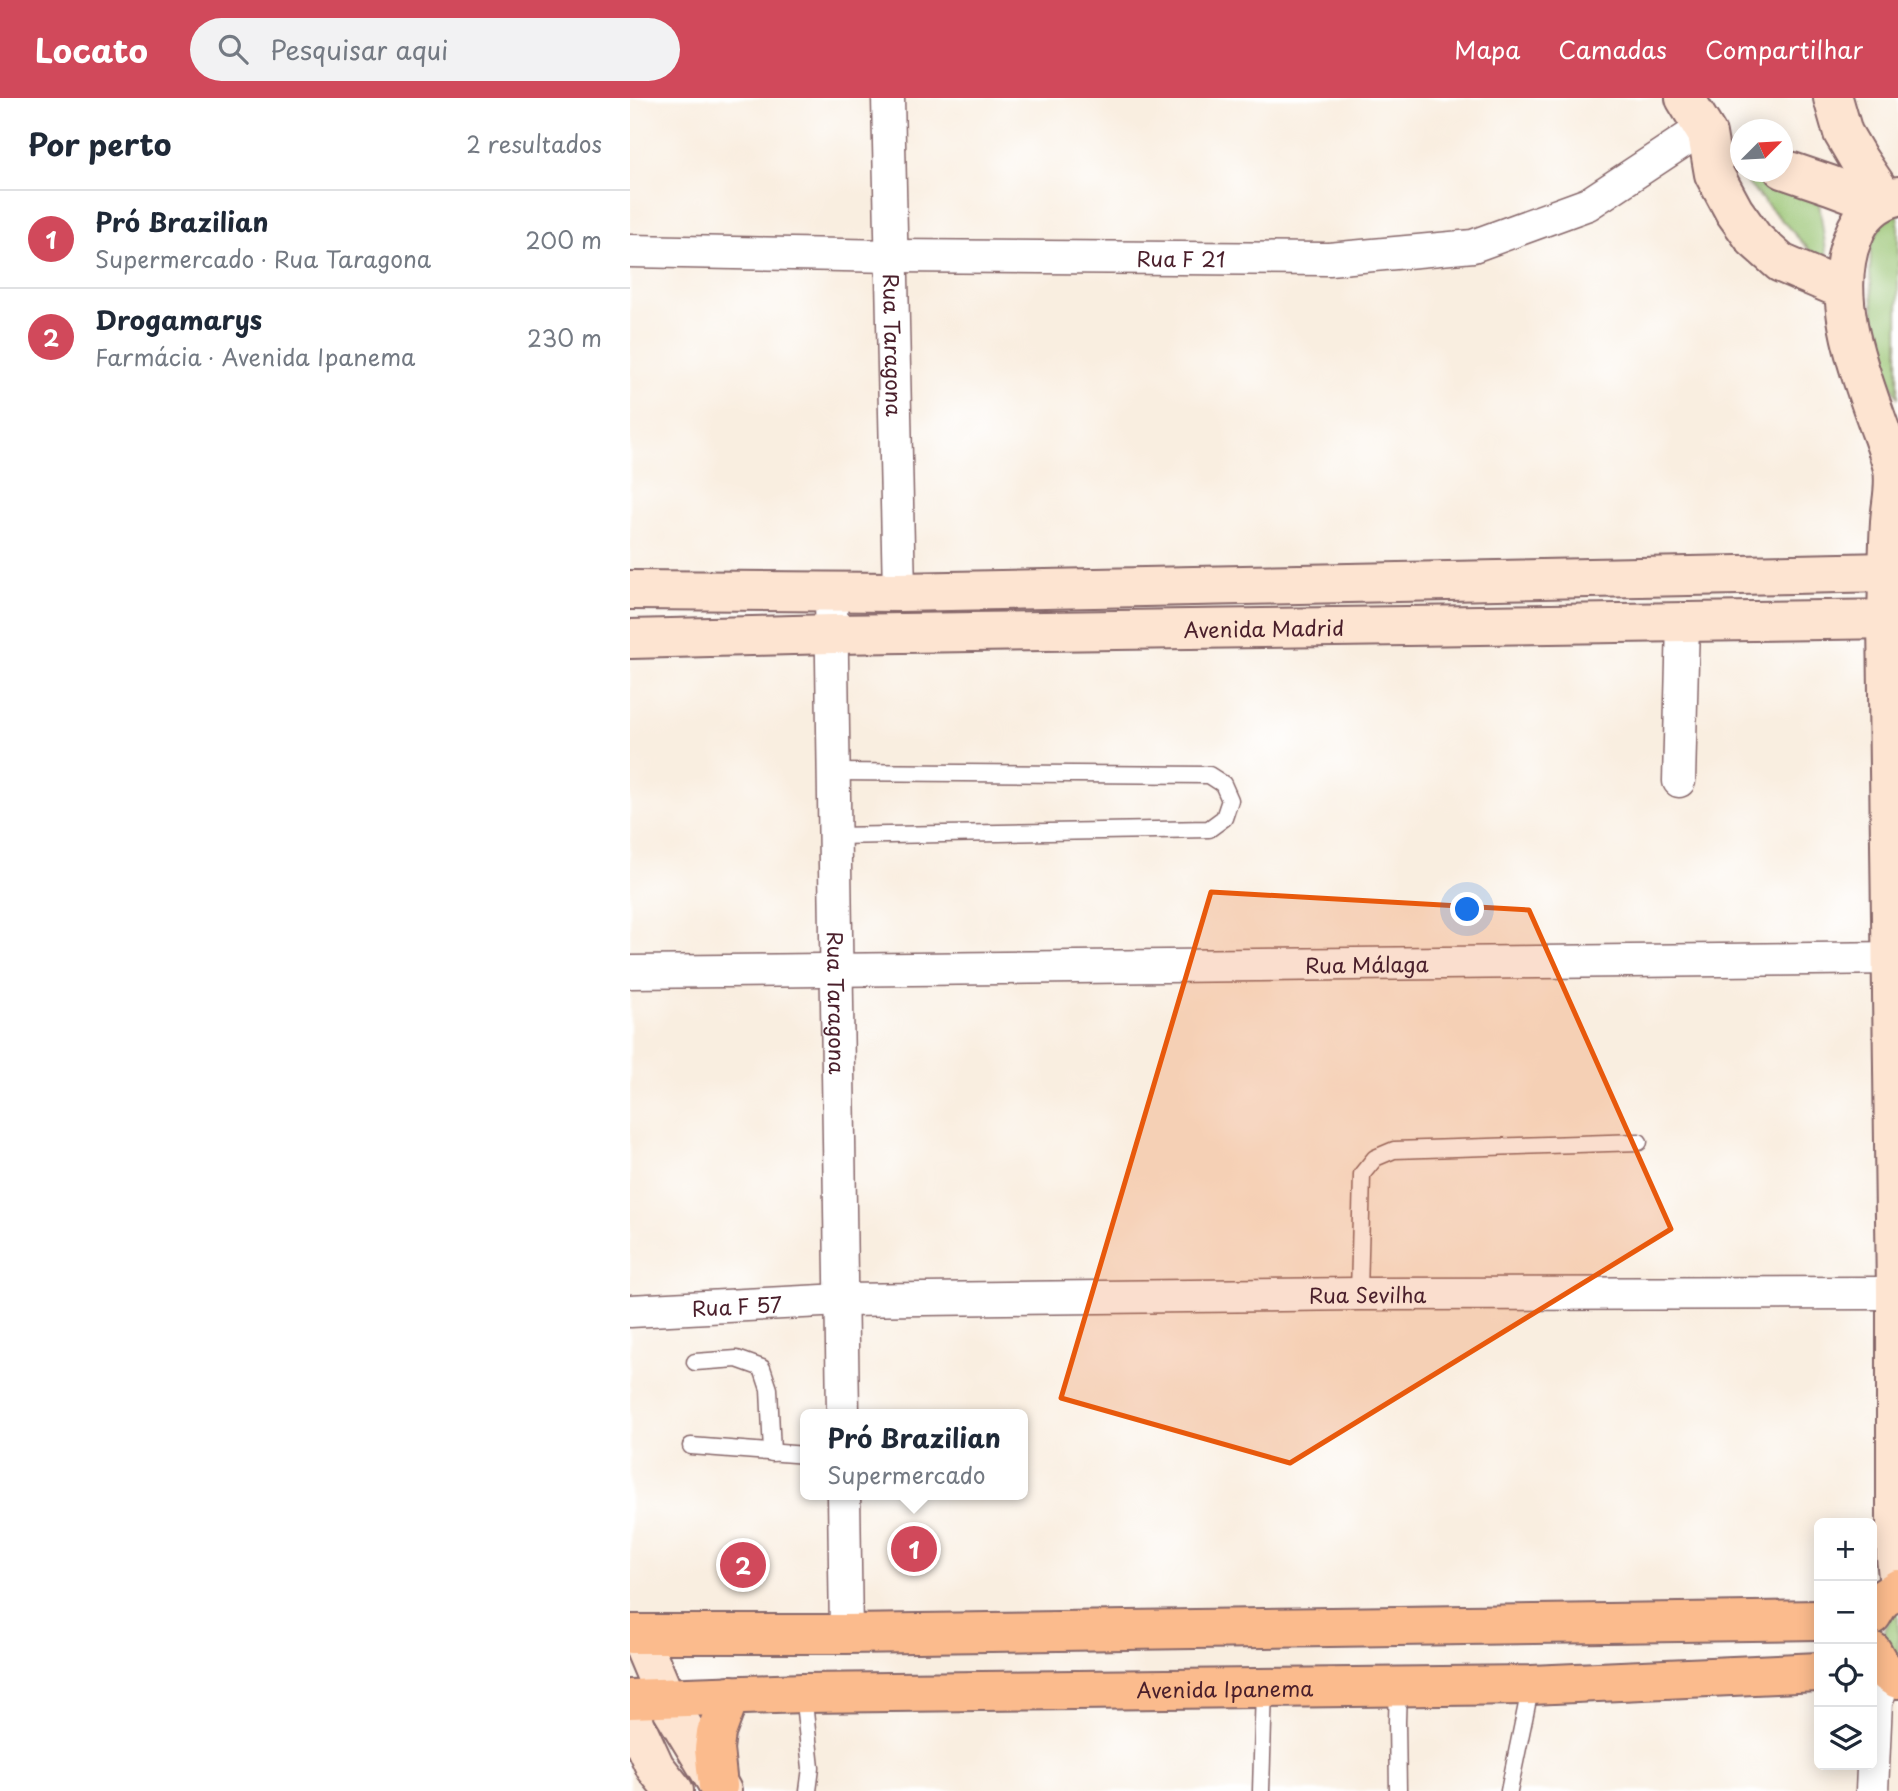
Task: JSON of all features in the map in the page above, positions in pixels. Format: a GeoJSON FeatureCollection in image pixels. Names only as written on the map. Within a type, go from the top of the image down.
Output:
{"type":"FeatureCollection","features":[{"type":"Feature","properties":{"kind":"main road"},"geometry":{"type":"LineString","coordinates":[[1833,98],[1843,132],[1860,162],[1887,199]]}},
{"type":"Feature","properties":{"kind":"main road"},"geometry":{"type":"LineString","coordinates":[[1698,120],[1714,174],[1734,211],[1754,239],[1781,263],[1844,290]]}},
{"type":"Feature","properties":{"kind":"main road"},"geometry":{"type":"LineString","coordinates":[[1698,120],[1730,143]]}},
{"type":"Feature","properties":{"kind":"main road"},"geometry":{"type":"LineString","coordinates":[[1793,172],[1887,199]]}},
{"type":"Feature","properties":{"kind":"main road"},"geometry":{"type":"LineString","coordinates":[[1887,199],[1866,215],[1857,226],[1849,246],[1844,290],[1849,329],[1863,381],[1893,470],[1894,489],[1888,572],[1893,619],[1898,1577]]}},
{"type":"Feature","properties":{"kind":"main road","name":"Avenida Madrid"},"geometry":{"type":"LineString","coordinates":[[630,590],[899,592],[1888,572]]}},
{"type":"Feature","properties":{"kind":"main road","name":"Avenida Madrid"},"geometry":{"type":"LineString","coordinates":[[630,639],[1893,619]]}},
{"type":"Feature","properties":{"kind":"main road"},"geometry":{"type":"LineString","coordinates":[[1877,1607],[1881,1600],[1898,1589]]}},
{"type":"Feature","properties":{"kind":"main road"},"geometry":{"type":"LineString","coordinates":[[720,1789],[648,1698],[635,1634],[846,1634],[1814,1620]]}},
{"type":"Feature","properties":{"kind":"main road","name":"Avenida Ipanema"},"geometry":{"type":"LineString","coordinates":[[648,1698],[803,1693],[1531,1685],[1814,1672]]}},
{"type":"Feature","properties":{"kind":"main road"},"geometry":{"type":"LineString","coordinates":[[720,1789],[714,1749],[716,1733],[730,1695]]}},
{"type":"Feature","properties":{"kind":"main road"},"geometry":{"type":"LineString","coordinates":[[630,1713],[655,1767],[674,1791]]}},
{"type":"Feature","properties":{"kind":"street","name":"Rua Taragona"},"geometry":{"type":"LineString","coordinates":[[888,98],[899,592]]}},
{"type":"Feature","properties":{"kind":"street","name":"Rua F 21"},"geometry":{"type":"LineString","coordinates":[[630,251],[1329,259],[1472,246],[1588,204],[1698,120]]}},
{"type":"Feature","properties":{"kind":"street","name":"Rua Taragona"},"geometry":{"type":"LineString","coordinates":[[831,592],[843,1409]]}},
{"type":"Feature","properties":{"kind":"street"},"geometry":{"type":"LineString","coordinates":[[1679,781],[1683,622]]}},
{"type":"Feature","properties":{"kind":"street","name":"Rua Málaga"},"geometry":{"type":"LineString","coordinates":[[836,970],[1894,958]]}},
{"type":"Feature","properties":{"kind":"street"},"geometry":{"type":"LineString","coordinates":[[630,972],[836,970]]}},
{"type":"Feature","properties":{"kind":"street","name":"Rua Sevilha"},"geometry":{"type":"LineString","coordinates":[[842,1300],[1359,1294],[1896,1293]]}},
{"type":"Feature","properties":{"kind":"street","name":"Rua F 57"},"geometry":{"type":"LineString","coordinates":[[630,1311],[842,1300]]}},
{"type":"Feature","properties":{"kind":"street"},"geometry":{"type":"LineString","coordinates":[[844,1500],[846,1634]]}},
{"type":"Feature","properties":{"kind":"street"},"geometry":{"type":"LineString","coordinates":[[1872,1791],[1876,1701],[1882,1668]]}},
{"type":"Feature","properties":{"kind":"lane"},"geometry":{"type":"LineString","coordinates":[[834,772],[1209,775],[1223,784],[1230,800],[1224,818],[1209,829],[834,836]]}},
{"type":"Feature","properties":{"kind":"lane"},"geometry":{"type":"LineString","coordinates":[[1359,1294],[1362,1174],[1376,1158],[1394,1150],[1639,1142]]}},
{"type":"Feature","properties":{"kind":"lane"},"geometry":{"type":"LineString","coordinates":[[695,1362],[737,1359],[762,1368],[769,1389],[772,1453]]}},
{"type":"Feature","properties":{"kind":"lane"},"geometry":{"type":"LineString","coordinates":[[691,1447],[800,1455]]}},
{"type":"Feature","properties":{"kind":"lane"},"geometry":{"type":"LineString","coordinates":[[1509,1791],[1531,1685]]}},
{"type":"Feature","properties":{"kind":"lane"},"geometry":{"type":"LineString","coordinates":[[1398,1686],[1398,1791]]}},
{"type":"Feature","properties":{"kind":"lane"},"geometry":{"type":"LineString","coordinates":[[1261,1791],[1264,1688]]}},
{"type":"Feature","properties":{"kind":"lane"},"geometry":{"type":"LineString","coordinates":[[803,1693],[811,1768],[808,1791]]}},
{"type":"Feature","properties":{"kind":"highlighted area"},"geometry":{"type":"Polygon","coordinates":[[[1211,892],[1529,910],[1671,1229],[1290,1463],[1061,1398],[1211,892]]]}},
{"type":"Feature","properties":{"kind":"green space"},"geometry":{"type":"Polygon","coordinates":[[[1746,182],[1766,182],[1819,203],[1829,271],[1746,182]]]}},
{"type":"Feature","properties":{"kind":"green space"},"geometry":{"type":"Polygon","coordinates":[[[1898,212],[1898,398],[1884,368],[1870,273],[1871,244],[1882,224],[1898,212]]]}},
{"type":"Feature","properties":{"kind":"green space"},"geometry":{"type":"Polygon","coordinates":[[[1898,1607],[1898,1658],[1888,1644],[1885,1633],[1898,1607]]]}},
{"type":"Feature","properties":{"kind":"place","name":"Pró Brazilian"},"geometry":{"type":"Point","coordinates":[914,1549]}},
{"type":"Feature","properties":{"kind":"place","name":"Drogamarys"},"geometry":{"type":"Point","coordinates":[743,1565]}}]}
